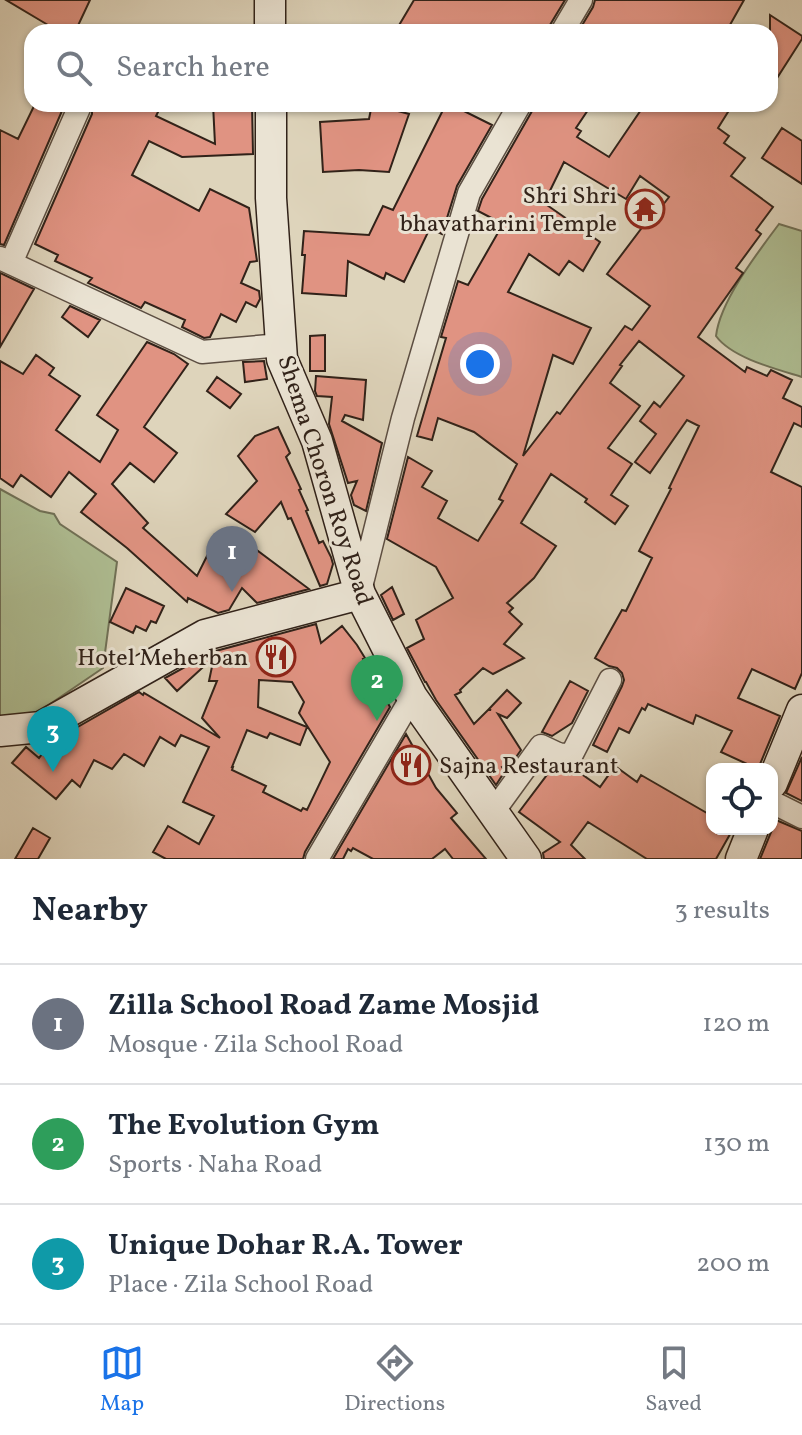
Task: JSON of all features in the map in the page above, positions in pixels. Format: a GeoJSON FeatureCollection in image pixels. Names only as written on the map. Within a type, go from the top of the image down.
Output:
{"type":"FeatureCollection","features":[{"type":"Feature","properties":{"kind":"main road"},"geometry":{"type":"LineString","coordinates":[[270,0],[270,24]]}},
{"type":"Feature","properties":{"kind":"main road","name":"Shema Choron Roy Road"},"geometry":{"type":"LineString","coordinates":[[271,112],[271,198],[282,359],[317,441],[360,594],[412,697],[526,859]]}},
{"type":"Feature","properties":{"kind":"main road"},"geometry":{"type":"LineString","coordinates":[[0,731],[41,727],[205,635],[360,594]]}},
{"type":"Feature","properties":{"kind":"main road"},"geometry":{"type":"LineString","coordinates":[[778,768],[802,710]]}},
{"type":"Feature","properties":{"kind":"main road"},"geometry":{"type":"LineString","coordinates":[[741,859],[751,835]]}},
{"type":"Feature","properties":{"kind":"street"},"geometry":{"type":"LineString","coordinates":[[567,24],[581,0]]}},
{"type":"Feature","properties":{"kind":"street"},"geometry":{"type":"LineString","coordinates":[[77,112],[6,260],[202,352],[281,345]]}},
{"type":"Feature","properties":{"kind":"street"},"geometry":{"type":"LineString","coordinates":[[360,594],[403,418],[469,193],[515,112]]}},
{"type":"Feature","properties":{"kind":"street"},"geometry":{"type":"LineString","coordinates":[[493,812],[541,746],[560,755],[572,754],[610,680]]}},
{"type":"Feature","properties":{"kind":"street"},"geometry":{"type":"LineString","coordinates":[[317,859],[412,697]]}},
{"type":"Feature","properties":{"kind":"street"},"geometry":{"type":"LineString","coordinates":[[778,805],[802,817]]}},
{"type":"Feature","properties":{"kind":"green space"},"geometry":{"type":"Polygon","coordinates":[[[779,224],[802,231],[802,377],[743,357],[716,336],[732,293],[779,224]]]}},
{"type":"Feature","properties":{"kind":"green space"},"geometry":{"type":"Polygon","coordinates":[[[0,489],[40,511],[54,514],[60,524],[117,562],[103,668],[28,719],[0,721],[0,489]]]}},
{"type":"Feature","properties":{"kind":"building"},"geometry":{"type":"Polygon","coordinates":[[[6,0],[90,0],[79,24],[46,24],[6,0]]]}},
{"type":"Feature","properties":{"kind":"building"},"geometry":{"type":"Polygon","coordinates":[[[414,0],[565,0],[551,24],[400,24],[414,0]]]}},
{"type":"Feature","properties":{"kind":"building"},"geometry":{"type":"Polygon","coordinates":[[[595,0],[744,0],[730,24],[583,24],[595,0]]]}},
{"type":"Feature","properties":{"kind":"building"},"geometry":{"type":"Polygon","coordinates":[[[770,15],[802,36],[778,76],[778,24],[770,24],[770,15]]]}},
{"type":"Feature","properties":{"kind":"building"},"geometry":{"type":"Polygon","coordinates":[[[31,112],[62,112],[4,245],[0,244],[0,130],[18,139],[31,112]]]}},
{"type":"Feature","properties":{"kind":"building"},"geometry":{"type":"Polygon","coordinates":[[[158,112],[156,116],[215,144],[213,112],[252,112],[253,154],[182,157],[149,141],[132,175],[199,211],[210,189],[249,208],[257,261],[250,262],[241,283],[259,291],[260,299],[256,307],[246,302],[236,322],[221,314],[210,337],[204,338],[182,327],[185,320],[145,302],[141,308],[88,283],[92,278],[55,261],[58,255],[35,244],[92,114],[158,112]]]}},
{"type":"Feature","properties":{"kind":"building"},"geometry":{"type":"Polygon","coordinates":[[[370,112],[409,114],[389,172],[323,172],[320,122],[369,119],[370,112]]]}},
{"type":"Feature","properties":{"kind":"building"},"geometry":{"type":"Polygon","coordinates":[[[442,112],[466,112],[492,125],[457,186],[442,234],[430,228],[404,282],[386,273],[384,279],[348,261],[346,296],[302,293],[304,231],[369,235],[383,206],[393,210],[442,112]]]}},
{"type":"Feature","properties":{"kind":"building"},"geometry":{"type":"Polygon","coordinates":[[[531,112],[587,112],[576,128],[581,131],[577,137],[609,157],[640,112],[728,112],[718,128],[729,136],[724,143],[745,158],[731,176],[773,207],[756,230],[761,234],[736,268],[743,273],[698,337],[745,372],[747,367],[767,376],[771,370],[792,380],[783,398],[802,407],[802,427],[794,423],[771,472],[802,487],[802,673],[795,689],[752,669],[738,698],[780,716],[760,763],[745,763],[721,752],[732,731],[696,715],[693,724],[648,704],[645,710],[642,708],[629,733],[619,728],[607,752],[593,745],[624,680],[617,668],[595,658],[622,610],[626,611],[652,558],[639,551],[699,426],[687,420],[650,473],[635,462],[656,434],[640,421],[654,402],[660,407],[684,376],[639,341],[610,383],[640,406],[608,448],[632,464],[611,495],[628,506],[615,524],[585,502],[587,499],[551,474],[521,523],[556,546],[534,578],[507,603],[513,608],[509,612],[522,624],[504,644],[524,658],[493,674],[483,668],[455,695],[474,724],[491,710],[507,690],[521,703],[507,718],[498,714],[521,750],[514,760],[502,767],[505,771],[496,785],[436,700],[407,648],[424,639],[416,620],[453,598],[436,567],[387,539],[408,457],[432,471],[422,487],[447,501],[438,518],[478,541],[503,501],[499,499],[517,464],[474,432],[438,418],[432,440],[417,436],[446,338],[441,337],[458,281],[468,285],[503,224],[478,211],[531,112]],[[564,162],[544,203],[600,242],[583,271],[569,261],[559,275],[529,254],[508,292],[591,328],[573,364],[553,355],[523,456],[557,412],[560,414],[625,326],[632,330],[650,306],[607,274],[669,197],[640,176],[626,199],[564,162]]]}},
{"type":"Feature","properties":{"kind":"building"},"geometry":{"type":"Polygon","coordinates":[[[782,128],[802,141],[802,184],[762,158],[782,128]]]}},
{"type":"Feature","properties":{"kind":"building"},"geometry":{"type":"Polygon","coordinates":[[[0,273],[34,289],[0,347],[0,273]]]}},
{"type":"Feature","properties":{"kind":"building"},"geometry":{"type":"Polygon","coordinates":[[[70,306],[100,320],[88,337],[62,317],[70,306]]]}},
{"type":"Feature","properties":{"kind":"building"},"geometry":{"type":"Polygon","coordinates":[[[325,335],[325,371],[310,371],[310,336],[325,335]]]}},
{"type":"Feature","properties":{"kind":"building"},"geometry":{"type":"Polygon","coordinates":[[[147,342],[188,364],[144,427],[177,453],[154,482],[130,463],[112,484],[148,523],[143,528],[197,576],[209,552],[242,564],[254,548],[309,589],[257,603],[242,588],[229,610],[218,613],[188,598],[187,602],[81,512],[96,494],[69,472],[51,497],[21,475],[13,487],[0,478],[0,361],[23,374],[36,355],[54,368],[49,375],[80,396],[56,430],[100,462],[118,430],[97,415],[147,342]]]}},
{"type":"Feature","properties":{"kind":"building"},"geometry":{"type":"Polygon","coordinates":[[[264,361],[267,379],[245,382],[243,362],[264,361]]]}},
{"type":"Feature","properties":{"kind":"building"},"geometry":{"type":"Polygon","coordinates":[[[316,376],[366,380],[363,420],[345,415],[342,421],[382,443],[366,511],[354,505],[351,495],[357,481],[348,483],[329,424],[332,397],[317,396],[316,376]]]}},
{"type":"Feature","properties":{"kind":"building"},"geometry":{"type":"Polygon","coordinates":[[[217,377],[241,394],[230,408],[207,391],[217,377]]]}},
{"type":"Feature","properties":{"kind":"building"},"geometry":{"type":"Polygon","coordinates":[[[278,427],[290,453],[286,457],[301,489],[319,543],[323,541],[331,557],[333,564],[327,584],[320,586],[281,502],[255,532],[226,514],[257,481],[238,456],[255,436],[278,427]]]}},
{"type":"Feature","properties":{"kind":"building"},"geometry":{"type":"Polygon","coordinates":[[[392,587],[404,614],[393,620],[381,595],[392,587]]]}},
{"type":"Feature","properties":{"kind":"building"},"geometry":{"type":"Polygon","coordinates":[[[126,588],[164,606],[156,623],[151,621],[146,631],[136,626],[133,633],[110,622],[126,588]]]}},
{"type":"Feature","properties":{"kind":"building"},"geometry":{"type":"Polygon","coordinates":[[[316,624],[321,643],[342,626],[365,658],[390,707],[303,859],[166,859],[153,852],[168,826],[199,844],[214,816],[183,802],[209,747],[181,735],[175,746],[160,737],[144,766],[124,754],[112,769],[94,760],[80,787],[72,780],[56,799],[12,763],[26,747],[39,758],[51,742],[62,736],[66,740],[76,728],[139,692],[220,738],[202,718],[217,681],[209,681],[214,657],[177,691],[165,678],[212,652],[316,624]],[[259,680],[258,707],[307,727],[300,745],[270,733],[267,738],[247,730],[232,770],[266,786],[263,792],[301,811],[303,808],[307,810],[330,762],[299,713],[304,702],[292,682],[259,680]]]}},
{"type":"Feature","properties":{"kind":"building"},"geometry":{"type":"Polygon","coordinates":[[[570,681],[588,691],[572,723],[552,736],[542,732],[570,681]]]}},
{"type":"Feature","properties":{"kind":"building"},"geometry":{"type":"Polygon","coordinates":[[[406,734],[436,788],[457,813],[451,818],[486,859],[453,859],[445,849],[432,859],[373,859],[353,848],[351,851],[348,849],[343,859],[333,859],[406,734]]]}},
{"type":"Feature","properties":{"kind":"building"},"geometry":{"type":"Polygon","coordinates":[[[802,757],[802,801],[786,793],[802,757]]]}},
{"type":"Feature","properties":{"kind":"building"},"geometry":{"type":"Polygon","coordinates":[[[615,766],[637,782],[641,775],[706,813],[706,835],[730,835],[716,859],[647,859],[588,822],[571,845],[585,859],[544,859],[543,853],[560,842],[519,812],[553,767],[573,768],[600,787],[615,766]]]}},
{"type":"Feature","properties":{"kind":"building"},"geometry":{"type":"Polygon","coordinates":[[[778,821],[802,831],[802,859],[760,859],[770,835],[778,835],[778,821]]]}},
{"type":"Feature","properties":{"kind":"building"},"geometry":{"type":"Polygon","coordinates":[[[33,828],[50,838],[38,859],[15,859],[33,828]]]}},
{"type":"Feature","properties":{"kind":"place","name":"Shri Shri bhavatharini Temple"},"geometry":{"type":"Point","coordinates":[645,209]}},
{"type":"Feature","properties":{"kind":"place","name":"Zilla School Road Zame Mosjid"},"geometry":{"type":"Point","coordinates":[232,592]}},
{"type":"Feature","properties":{"kind":"place","name":"Hotel Meherban"},"geometry":{"type":"Point","coordinates":[276,657]}},
{"type":"Feature","properties":{"kind":"place","name":"The Evolution Gym"},"geometry":{"type":"Point","coordinates":[377,721]}},
{"type":"Feature","properties":{"kind":"place","name":"Sajna Restaurant"},"geometry":{"type":"Point","coordinates":[411,765]}},
{"type":"Feature","properties":{"kind":"place","name":"Unique Dohar R.A. Tower"},"geometry":{"type":"Point","coordinates":[53,772]}}]}
